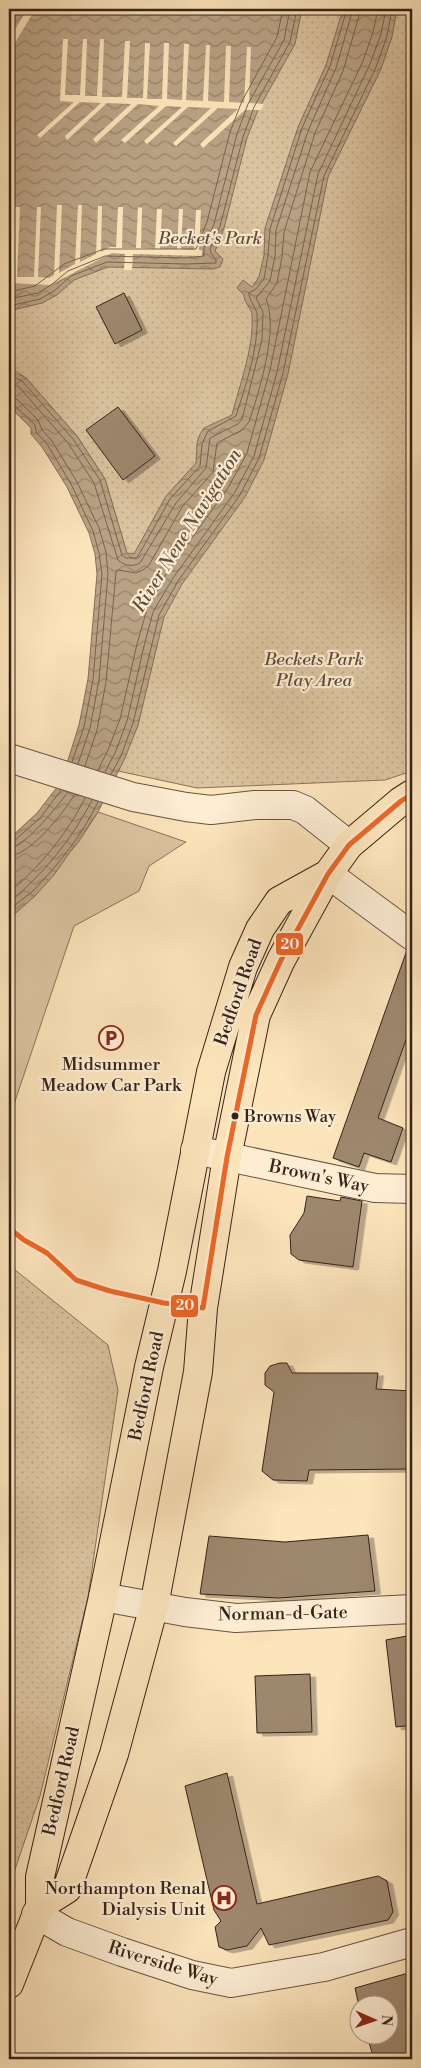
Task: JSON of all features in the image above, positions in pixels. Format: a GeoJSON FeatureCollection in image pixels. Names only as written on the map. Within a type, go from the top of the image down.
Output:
{"type":"FeatureCollection","features":[{"type":"Feature","properties":{"kind":"main road","name":"Bedford Road"},"geometry":{"type":"LineString","coordinates":[[38,1910],[67,1889],[114,1754],[154,1606],[198,1372],[203,1308],[227,1157],[256,1015],[281,960],[328,874],[349,845],[412,794]]}},
{"type":"Feature","properties":{"kind":"main road","name":"Bedford Road"},"geometry":{"type":"LineString","coordinates":[[9,1984],[38,1910],[40,1877],[103,1597],[149,1367],[172,1271],[210,1072],[243,968],[260,929],[279,901],[328,874]]}},
{"type":"Feature","properties":{"kind":"street"},"geometry":{"type":"LineString","coordinates":[[10,758],[133,797],[211,810],[255,805],[293,805],[305,810],[349,845]]}},
{"type":"Feature","properties":{"kind":"street"},"geometry":{"type":"LineString","coordinates":[[328,874],[412,936]]}},
{"type":"Feature","properties":{"kind":"street","name":"Brown's Way"},"geometry":{"type":"LineString","coordinates":[[195,1150],[375,1188],[412,1188]]}},
{"type":"Feature","properties":{"kind":"street","name":"Norman-d-Gate"},"geometry":{"type":"LineString","coordinates":[[103,1597],[236,1618],[412,1609]]}},
{"type":"Feature","properties":{"kind":"street","name":"Riverside Way"},"geometry":{"type":"LineString","coordinates":[[38,1910],[67,1932],[192,1975],[231,1982],[324,1967],[412,1942]]}},
{"type":"Feature","properties":{"kind":"green space","name":"Becket's Park"},"geometry":{"type":"Polygon","coordinates":[[[9,9],[412,9],[412,771],[385,780],[197,788],[118,771],[138,725],[155,648],[105,479],[77,436],[26,378],[9,366],[9,9]]]}},
{"type":"Feature","properties":{"kind":"green space"},"geometry":{"type":"Polygon","coordinates":[[[98,812],[186,842],[149,866],[139,891],[74,926],[9,1119],[9,919],[78,843],[98,812]]]}},
{"type":"Feature","properties":{"kind":"green space"},"geometry":{"type":"Polygon","coordinates":[[[9,1265],[108,1345],[118,1390],[88,1597],[40,1796],[9,1887],[9,1265]]]}},
{"type":"Feature","properties":{"kind":"water"},"geometry":{"type":"Polygon","coordinates":[[[15,9],[302,9],[295,44],[258,110],[247,138],[224,228],[215,251],[223,259],[220,267],[213,269],[108,267],[74,280],[57,295],[42,303],[9,311],[9,16],[15,9]]]}},
{"type":"Feature","properties":{"kind":"water","name":"River Nene Navigation"},"geometry":{"type":"Polygon","coordinates":[[[343,9],[397,9],[392,37],[381,69],[328,177],[288,374],[264,460],[245,497],[182,584],[164,617],[138,725],[125,758],[98,812],[54,875],[35,896],[9,919],[9,839],[37,813],[58,786],[79,725],[88,679],[97,574],[95,554],[89,533],[67,487],[42,447],[31,434],[31,428],[9,406],[9,366],[14,372],[26,378],[77,436],[105,479],[127,553],[134,554],[166,496],[196,463],[197,443],[204,428],[232,415],[249,353],[252,327],[252,312],[245,301],[244,295],[237,288],[243,280],[252,287],[259,277],[264,255],[265,228],[298,127],[326,65],[343,9]]]}},
{"type":"Feature","properties":{"kind":"pier"},"geometry":{"type":"Polygon","coordinates":[[[27,9],[34,11],[9,53],[9,40],[27,9]]]}},
{"type":"Feature","properties":{"kind":"pier"},"geometry":{"type":"Polygon","coordinates":[[[63,39],[68,39],[65,95],[80,95],[83,39],[87,39],[85,96],[97,96],[100,39],[104,39],[102,97],[122,97],[125,41],[130,41],[127,98],[143,98],[145,43],[150,43],[147,99],[162,99],[164,43],[169,43],[167,99],[182,100],[184,44],[189,44],[186,100],[203,101],[206,45],[210,45],[208,101],[224,102],[226,46],[231,46],[229,102],[244,103],[247,47],[251,47],[249,103],[264,104],[261,110],[245,110],[203,148],[200,144],[238,109],[218,108],[176,146],[173,143],[211,108],[188,107],[147,144],[144,141],[182,107],[166,106],[125,143],[121,140],[159,106],[138,104],[96,143],[93,139],[131,104],[107,103],[67,140],[65,136],[101,103],[80,102],[40,138],[37,135],[74,102],[60,101],[63,39]]]}},
{"type":"Feature","properties":{"kind":"pier"},"geometry":{"type":"Polygon","coordinates":[[[57,205],[62,205],[59,273],[75,264],[78,205],[82,205],[80,262],[96,254],[98,206],[102,206],[101,252],[110,247],[116,247],[118,207],[123,207],[122,248],[136,248],[138,207],[142,208],[141,248],[155,249],[157,209],[162,209],[160,249],[177,249],[179,209],[183,209],[181,249],[194,250],[196,210],[201,210],[199,250],[202,250],[202,256],[133,254],[132,270],[124,270],[125,254],[112,253],[50,285],[9,283],[9,276],[12,276],[15,207],[20,207],[17,277],[34,277],[37,207],[41,207],[38,277],[49,278],[54,275],[57,205]]]}},
{"type":"Feature","properties":{"kind":"building"},"geometry":{"type":"Polygon","coordinates":[[[124,293],[142,330],[115,344],[96,307],[124,293]]]}},
{"type":"Feature","properties":{"kind":"building"},"geometry":{"type":"Polygon","coordinates":[[[118,407],[155,456],[123,480],[86,430],[118,407]]]}},
{"type":"Feature","properties":{"kind":"building"},"geometry":{"type":"Polygon","coordinates":[[[407,950],[412,951],[412,1023],[378,1118],[403,1128],[391,1162],[364,1153],[359,1167],[333,1158],[407,950]]]}},
{"type":"Feature","properties":{"kind":"building"},"geometry":{"type":"Polygon","coordinates":[[[307,1196],[340,1201],[341,1197],[362,1201],[353,1267],[299,1260],[291,1254],[290,1235],[304,1213],[307,1196]]]}},
{"type":"Feature","properties":{"kind":"building"},"geometry":{"type":"Polygon","coordinates":[[[287,1363],[292,1373],[378,1373],[376,1389],[412,1391],[412,1469],[309,1470],[307,1481],[273,1480],[262,1471],[274,1392],[265,1385],[265,1373],[270,1366],[287,1363]]]}},
{"type":"Feature","properties":{"kind":"building"},"geometry":{"type":"Polygon","coordinates":[[[368,1535],[375,1591],[279,1598],[200,1594],[209,1536],[285,1542],[368,1535]]]}},
{"type":"Feature","properties":{"kind":"building"},"geometry":{"type":"Polygon","coordinates":[[[412,1635],[412,1725],[396,1727],[386,1640],[412,1635]]]}},
{"type":"Feature","properties":{"kind":"building"},"geometry":{"type":"Polygon","coordinates":[[[310,1674],[312,1732],[257,1733],[255,1676],[310,1674]]]}},
{"type":"Feature","properties":{"kind":"building"},"geometry":{"type":"Polygon","coordinates":[[[227,1773],[257,1904],[378,1876],[387,1881],[393,1912],[388,1920],[269,1945],[261,1928],[247,1946],[227,1950],[219,1947],[215,1927],[221,1921],[214,1910],[185,1786],[227,1773]]]}},
{"type":"Feature","properties":{"kind":"building"},"geometry":{"type":"Polygon","coordinates":[[[412,1972],[412,2059],[374,2059],[370,2046],[398,2046],[398,1996],[357,1996],[355,1988],[412,1972]]]}},
{"type":"Feature","properties":{"kind":"transit line","name":"20"},"geometry":{"type":"LineString","coordinates":[[9,1228],[24,1240],[47,1253],[76,1280],[110,1291],[164,1303],[203,1308],[227,1157],[256,1015],[281,960],[328,874],[349,845],[412,794]]}},
{"type":"Feature","properties":{"kind":"place","name":"Midsummer Meadow Car Park"},"geometry":{"type":"Point","coordinates":[111,1038]}},
{"type":"Feature","properties":{"kind":"place","name":"Browns Way"},"geometry":{"type":"Point","coordinates":[235,1116]}},
{"type":"Feature","properties":{"kind":"place","name":"Northampton Renal Dialysis Unit"},"geometry":{"type":"Point","coordinates":[224,1898]}},
{"type":"Feature","properties":{"kind":"park label","name":"Beckets Park Play Area"},"geometry":{"type":"Point","coordinates":[314,670]}}]}
